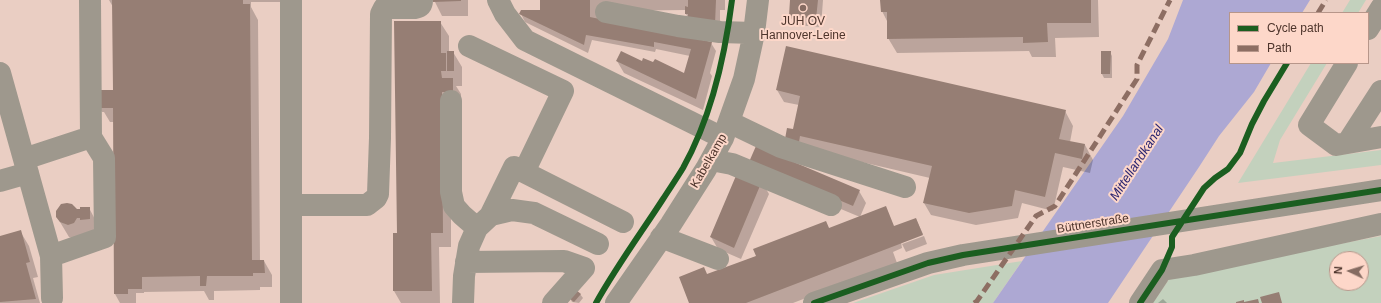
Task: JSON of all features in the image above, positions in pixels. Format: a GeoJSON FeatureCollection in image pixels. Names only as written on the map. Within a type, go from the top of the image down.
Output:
{"type":"FeatureCollection","features":[{"type":"Feature","properties":{"kind":"street"},"geometry":{"type":"LineString","coordinates":[[51,256],[105,237],[104,158],[91,137],[90,0]]}},
{"type":"Feature","properties":{"kind":"street"},"geometry":{"type":"LineString","coordinates":[[291,0],[291,303]]}},
{"type":"Feature","properties":{"kind":"street"},"geometry":{"type":"LineString","coordinates":[[291,205],[367,204],[376,198],[378,194],[380,138],[380,14],[384,8],[419,7],[422,4],[422,0]]}},
{"type":"Feature","properties":{"kind":"street"},"geometry":{"type":"LineString","coordinates":[[498,0],[505,14],[525,40],[726,130],[905,187]]}},
{"type":"Feature","properties":{"kind":"street","name":"Kabelkamp"},"geometry":{"type":"LineString","coordinates":[[616,303],[711,160],[726,130],[744,79],[754,33],[758,0]]}},
{"type":"Feature","properties":{"kind":"street"},"geometry":{"type":"LineString","coordinates":[[1369,27],[1381,8]]}},
{"type":"Feature","properties":{"kind":"street"},"geometry":{"type":"LineString","coordinates":[[606,12],[713,31],[754,33]]}},
{"type":"Feature","properties":{"kind":"street"},"geometry":{"type":"LineString","coordinates":[[469,46],[563,91],[524,172]]}},
{"type":"Feature","properties":{"kind":"street"},"geometry":{"type":"LineString","coordinates":[[1346,64],[1309,125],[1336,145],[1381,137]]}},
{"type":"Feature","properties":{"kind":"street"},"geometry":{"type":"LineString","coordinates":[[0,73],[51,256],[52,298]]}},
{"type":"Feature","properties":{"kind":"street"},"geometry":{"type":"LineString","coordinates":[[1348,142],[1381,91]]}},
{"type":"Feature","properties":{"kind":"street"},"geometry":{"type":"LineString","coordinates":[[451,102],[451,192],[454,206],[462,215],[483,222],[512,210],[534,213],[598,244]]}},
{"type":"Feature","properties":{"kind":"street"},"geometry":{"type":"LineString","coordinates":[[0,181],[26,166],[91,137]]}},
{"type":"Feature","properties":{"kind":"street"},"geometry":{"type":"LineString","coordinates":[[711,160],[732,164],[831,205]]}},
{"type":"Feature","properties":{"kind":"street"},"geometry":{"type":"LineString","coordinates":[[463,303],[464,276],[469,246],[514,167],[623,222]]}},
{"type":"Feature","properties":{"kind":"street","name":"Büttnerstraße"},"geometry":{"type":"LineString","coordinates":[[814,303],[928,263],[963,255],[1381,190]]}},
{"type":"Feature","properties":{"kind":"street"},"geometry":{"type":"LineString","coordinates":[[1140,303],[1162,270],[1194,265],[1381,224]]}},
{"type":"Feature","properties":{"kind":"street"},"geometry":{"type":"LineString","coordinates":[[661,237],[718,259]]}},
{"type":"Feature","properties":{"kind":"street"},"geometry":{"type":"LineString","coordinates":[[466,262],[564,260],[584,268],[553,303]]}},
{"type":"Feature","properties":{"kind":"green space"},"geometry":{"type":"Polygon","coordinates":[[[1350,0],[1366,0],[1359,12],[1343,12],[1350,0]]]}},
{"type":"Feature","properties":{"kind":"green space"},"geometry":{"type":"Polygon","coordinates":[[[1310,64],[1326,64],[1280,140],[1273,163],[1381,150],[1381,165],[1238,183],[1310,64]]]}},
{"type":"Feature","properties":{"kind":"green space"},"geometry":{"type":"Polygon","coordinates":[[[1381,236],[1381,303],[1153,303],[1171,276],[1381,236]]]}},
{"type":"Feature","properties":{"kind":"green space"},"geometry":{"type":"Polygon","coordinates":[[[1022,261],[993,303],[853,303],[934,275],[1022,261]]]}},
{"type":"Feature","properties":{"kind":"water","name":"Mittellandkanal"},"geometry":{"type":"Polygon","coordinates":[[[1183,0],[1310,0],[1303,12],[1229,12],[1229,64],[1270,64],[1254,92],[1219,136],[1108,303],[993,303],[1123,116],[1168,39],[1183,0]]]}},
{"type":"Feature","properties":{"kind":"building"},"geometry":{"type":"Polygon","coordinates":[[[112,0],[243,0],[243,4],[250,4],[252,260],[264,260],[265,273],[253,273],[253,276],[207,276],[206,286],[200,286],[200,276],[142,277],[142,289],[128,289],[128,294],[114,294],[113,108],[98,108],[98,90],[113,90],[112,0]]]}},
{"type":"Feature","properties":{"kind":"building"},"geometry":{"type":"Polygon","coordinates":[[[433,0],[461,0],[461,1],[433,2],[433,0]]]}},
{"type":"Feature","properties":{"kind":"building"},"geometry":{"type":"Polygon","coordinates":[[[540,0],[590,0],[590,17],[712,42],[696,99],[616,61],[621,51],[642,61],[643,58],[653,62],[655,59],[684,73],[691,49],[654,42],[654,47],[586,35],[584,45],[519,14],[521,10],[540,10],[540,0]]]}},
{"type":"Feature","properties":{"kind":"building"},"geometry":{"type":"Polygon","coordinates":[[[688,0],[716,0],[715,25],[688,24],[688,14],[685,14],[685,6],[688,7],[688,0]]]}},
{"type":"Feature","properties":{"kind":"building","name":"JUH OV Hannover-Leine"},"geometry":{"type":"Polygon","coordinates":[[[790,0],[818,0],[816,19],[789,16],[790,0]]]}},
{"type":"Feature","properties":{"kind":"building"},"geometry":{"type":"Polygon","coordinates":[[[880,0],[1091,0],[1091,23],[1047,23],[1048,42],[1023,43],[1023,37],[887,39],[887,12],[881,12],[880,0]]]}},
{"type":"Feature","properties":{"kind":"building"},"geometry":{"type":"Polygon","coordinates":[[[394,21],[441,21],[441,53],[446,53],[446,71],[441,71],[442,78],[453,78],[453,92],[442,92],[443,233],[431,233],[432,291],[393,291],[393,233],[397,233],[394,21]]]}},
{"type":"Feature","properties":{"kind":"building"},"geometry":{"type":"Polygon","coordinates":[[[786,46],[1066,110],[1059,139],[1085,144],[1082,159],[1055,153],[1045,197],[1015,190],[1012,206],[969,213],[923,203],[932,166],[800,136],[799,142],[785,139],[787,128],[793,129],[800,96],[776,90],[786,46]]]}},
{"type":"Feature","properties":{"kind":"building"},"geometry":{"type":"Polygon","coordinates":[[[447,51],[454,51],[454,71],[447,71],[447,51]]]}},
{"type":"Feature","properties":{"kind":"building"},"geometry":{"type":"Polygon","coordinates":[[[1101,51],[1111,51],[1110,74],[1101,74],[1101,51]]]}},
{"type":"Feature","properties":{"kind":"building"},"geometry":{"type":"Polygon","coordinates":[[[756,146],[860,190],[853,206],[749,162],[756,146]]]}},
{"type":"Feature","properties":{"kind":"building"},"geometry":{"type":"Polygon","coordinates":[[[738,171],[762,181],[734,248],[710,237],[738,171]]]}},
{"type":"Feature","properties":{"kind":"building"},"geometry":{"type":"Polygon","coordinates":[[[61,204],[72,204],[77,209],[80,209],[80,207],[90,207],[90,219],[80,220],[80,218],[77,218],[74,223],[68,225],[60,222],[56,217],[56,211],[61,204]]]}},
{"type":"Feature","properties":{"kind":"building"},"geometry":{"type":"Polygon","coordinates":[[[886,206],[894,226],[916,218],[923,235],[746,303],[689,303],[679,277],[704,267],[707,274],[756,256],[753,249],[826,221],[829,228],[886,206]]]}},
{"type":"Feature","properties":{"kind":"building"},"geometry":{"type":"Polygon","coordinates":[[[21,230],[30,262],[26,263],[36,299],[0,302],[0,236],[21,230]]]}},
{"type":"Feature","properties":{"kind":"building"},"geometry":{"type":"Polygon","coordinates":[[[576,290],[581,294],[574,302],[569,298],[576,290]]]}},
{"type":"Feature","properties":{"kind":"building"},"geometry":{"type":"Polygon","coordinates":[[[1279,292],[1282,303],[1262,303],[1260,297],[1279,292]]]}},
{"type":"Feature","properties":{"kind":"building"},"geometry":{"type":"Polygon","coordinates":[[[1258,299],[1259,303],[1236,303],[1244,300],[1244,302],[1258,299]]]}},
{"type":"Feature","properties":{"kind":"marked path"},"geometry":{"type":"LineString","coordinates":[[974,303],[977,301],[1036,216],[1055,206],[1137,79],[1137,65],[1170,0]]}},
{"type":"Feature","properties":{"kind":"marked path"},"geometry":{"type":"LineString","coordinates":[[1319,12],[1326,0]]}},
{"type":"Feature","properties":{"kind":"cycle path"},"geometry":{"type":"LineString","coordinates":[[596,303],[620,263],[681,172],[693,149],[709,108],[721,65],[732,0]]}},
{"type":"Feature","properties":{"kind":"cycle path"},"geometry":{"type":"LineString","coordinates":[[1140,303],[1162,270],[1172,247],[1172,237],[1204,188],[1228,169],[1240,153],[1252,124],[1286,64]]}},
{"type":"Feature","properties":{"kind":"cycle path"},"geometry":{"type":"LineString","coordinates":[[814,303],[928,263],[963,255],[1381,190]]}},
{"type":"Feature","properties":{"kind":"place","name":"JUH OV Hannover-Leine"},"geometry":{"type":"Point","coordinates":[803,8]}}]}
